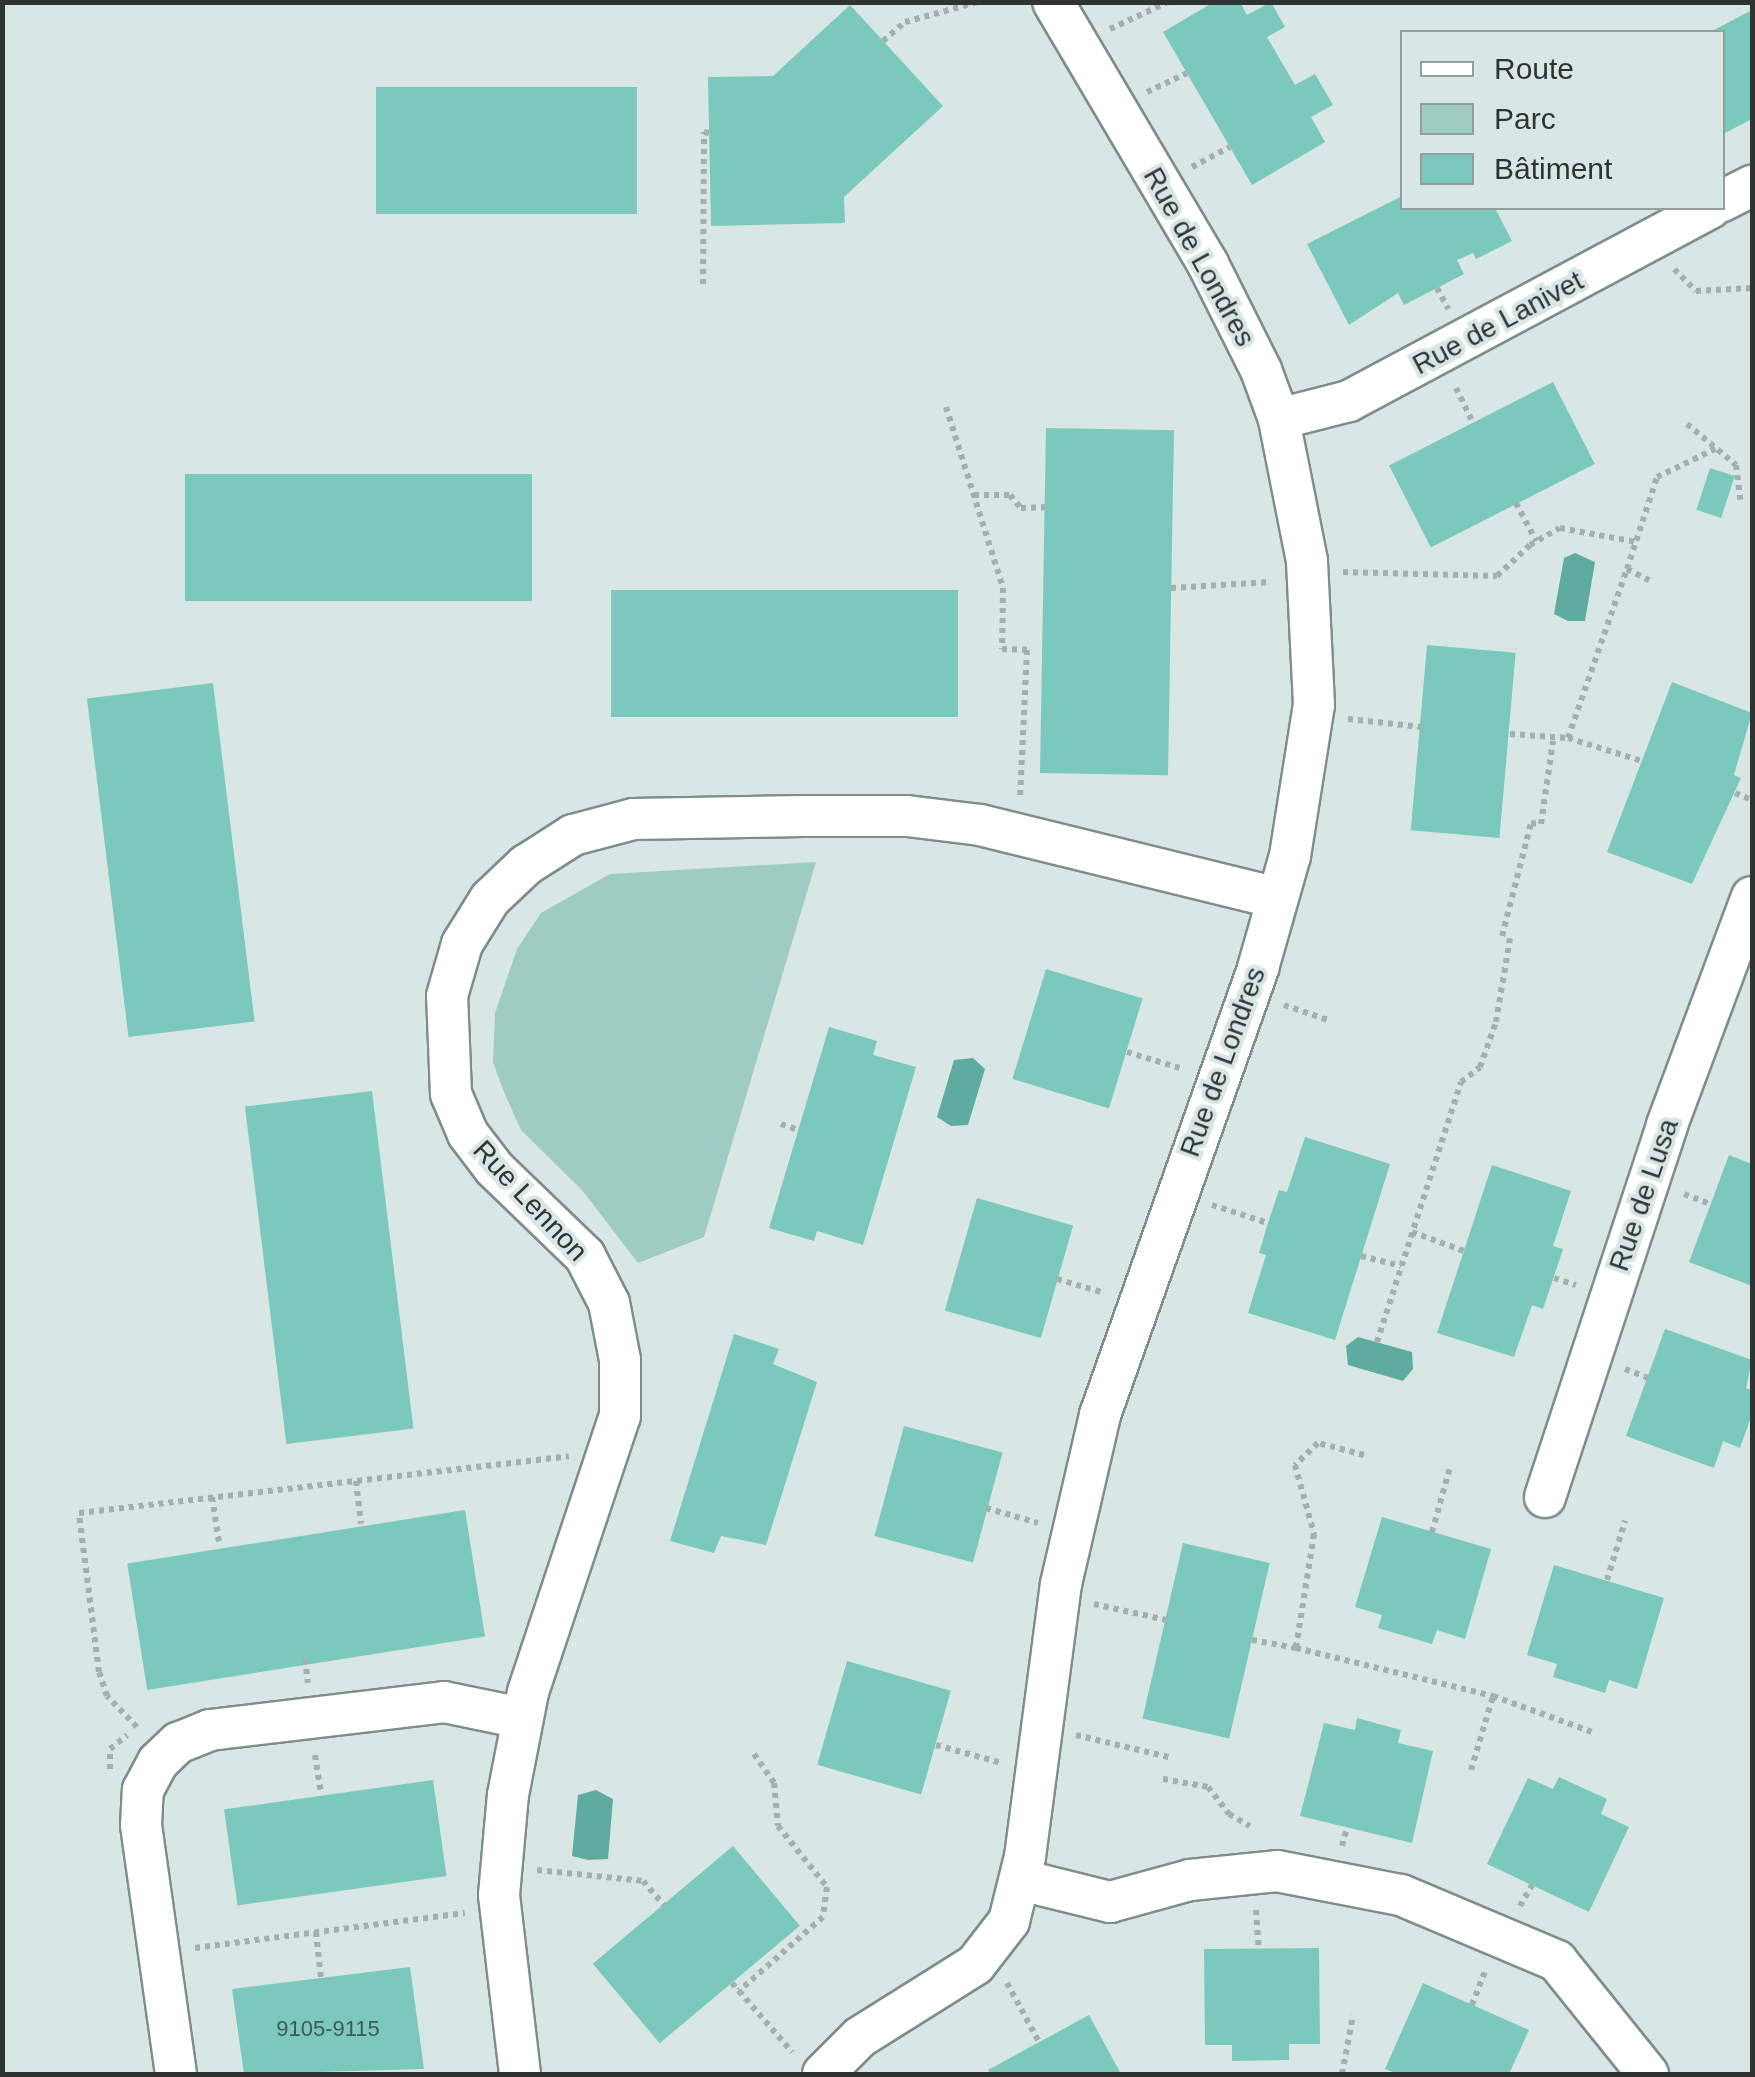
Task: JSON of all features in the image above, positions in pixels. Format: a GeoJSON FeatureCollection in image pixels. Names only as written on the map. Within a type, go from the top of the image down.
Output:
{"type":"FeatureCollection","features":[{"type":"Feature","properties":{"kind":"street","name":"Rue de Londres"},"geometry":{"type":"LineString","coordinates":[[810,2066],[860,2037],[994,1946],[1021,1880],[1071,1533],[1136,1302],[1278,898],[1314,705],[1307,561],[1279,419],[1208,264],[1053,2]]}},
{"type":"Feature","properties":{"kind":"street"},"geometry":{"type":"LineString","coordinates":[[1725,200],[1752,186]]}},
{"type":"Feature","properties":{"kind":"street","name":"Rue de Lanivet"},"geometry":{"type":"LineString","coordinates":[[1279,419],[1350,400],[1706,210]]}},
{"type":"Feature","properties":{"kind":"street","name":"Rue Lennon"},"geometry":{"type":"LineString","coordinates":[[520,2074],[500,1912],[502,1838],[522,1718],[620,1416],[620,1360],[609,1303],[585,1256],[468,1134],[451,1094],[446,996],[462,944],[490,899],[526,865],[573,835],[633,819],[908,816],[1018,835],[1278,898]]}},
{"type":"Feature","properties":{"kind":"street","name":"Rue de Lusa"},"geometry":{"type":"LineString","coordinates":[[1545,1497],[1667,1125],[1752,897]]}},
{"type":"Feature","properties":{"kind":"street"},"geometry":{"type":"LineString","coordinates":[[176,2074],[141,1825],[143,1790],[178,1743],[210,1730],[444,1702],[522,1718]]}},
{"type":"Feature","properties":{"kind":"street"},"geometry":{"type":"LineString","coordinates":[[1021,1880],[1110,1902],[1190,1880],[1276,1870],[1402,1895],[1557,1961],[1648,2074]]}},
{"type":"Feature","properties":{"kind":"path"},"geometry":{"type":"LineString","coordinates":[[883,41],[905,22],[978,2]]}},
{"type":"Feature","properties":{"kind":"path"},"geometry":{"type":"LineString","coordinates":[[1110,29],[1168,2]]}},
{"type":"Feature","properties":{"kind":"path"},"geometry":{"type":"LineString","coordinates":[[1148,92],[1187,73]]}},
{"type":"Feature","properties":{"kind":"path"},"geometry":{"type":"LineString","coordinates":[[703,284],[704,132],[709,133]]}},
{"type":"Feature","properties":{"kind":"path"},"geometry":{"type":"LineString","coordinates":[[1192,167],[1230,147]]}},
{"type":"Feature","properties":{"kind":"path"},"geometry":{"type":"LineString","coordinates":[[1652,238],[1696,291],[1752,288]]}},
{"type":"Feature","properties":{"kind":"path"},"geometry":{"type":"LineString","coordinates":[[946,407],[1003,588],[1002,649],[1027,650],[1018,835]]}},
{"type":"Feature","properties":{"kind":"path"},"geometry":{"type":"LineString","coordinates":[[1687,424],[1717,448],[1740,474],[1740,500]]}},
{"type":"Feature","properties":{"kind":"path"},"geometry":{"type":"LineString","coordinates":[[1568,738],[1657,477],[1717,448]]}},
{"type":"Feature","properties":{"kind":"path"},"geometry":{"type":"LineString","coordinates":[[974,495],[1010,494],[1021,508],[1044,507]]}},
{"type":"Feature","properties":{"kind":"path"},"geometry":{"type":"LineString","coordinates":[[1516,503],[1536,541]]}},
{"type":"Feature","properties":{"kind":"path"},"geometry":{"type":"LineString","coordinates":[[1342,572],[1497,576],[1536,541],[1560,528],[1636,542]]}},
{"type":"Feature","properties":{"kind":"path"},"geometry":{"type":"LineString","coordinates":[[1627,570],[1650,580]]}},
{"type":"Feature","properties":{"kind":"path"},"geometry":{"type":"LineString","coordinates":[[1171,588],[1274,582]]}},
{"type":"Feature","properties":{"kind":"path"},"geometry":{"type":"LineString","coordinates":[[1344,719],[1422,727]]}},
{"type":"Feature","properties":{"kind":"path"},"geometry":{"type":"LineString","coordinates":[[1510,734],[1553,741],[1568,738],[1642,761]]}},
{"type":"Feature","properties":{"kind":"path"},"geometry":{"type":"LineString","coordinates":[[1377,1342],[1461,1082],[1480,1067],[1496,1022],[1506,937],[1532,823],[1541,824],[1553,741]]}},
{"type":"Feature","properties":{"kind":"path"},"geometry":{"type":"LineString","coordinates":[[1734,793],[1752,800]]}},
{"type":"Feature","properties":{"kind":"path"},"geometry":{"type":"LineString","coordinates":[[1282,1004],[1328,1020]]}},
{"type":"Feature","properties":{"kind":"path"},"geometry":{"type":"LineString","coordinates":[[1127,1052],[1217,1080]]}},
{"type":"Feature","properties":{"kind":"path"},"geometry":{"type":"LineString","coordinates":[[781,1124],[798,1130]]}},
{"type":"Feature","properties":{"kind":"path"},"geometry":{"type":"LineString","coordinates":[[1209,1204],[1268,1223]]}},
{"type":"Feature","properties":{"kind":"path"},"geometry":{"type":"LineString","coordinates":[[1412,1232],[1464,1251]]}},
{"type":"Feature","properties":{"kind":"path"},"geometry":{"type":"LineString","coordinates":[[1361,1256],[1402,1266]]}},
{"type":"Feature","properties":{"kind":"path"},"geometry":{"type":"LineString","coordinates":[[1057,1279],[1136,1302]]}},
{"type":"Feature","properties":{"kind":"path"},"geometry":{"type":"LineString","coordinates":[[1296,1648],[1314,1534],[1296,1465],[1318,1443],[1364,1454]]}},
{"type":"Feature","properties":{"kind":"path"},"geometry":{"type":"LineString","coordinates":[[143,1790],[112,1783],[110,1749],[138,1727],[107,1696],[98,1672],[79,1514],[610,1452]]}},
{"type":"Feature","properties":{"kind":"path"},"geometry":{"type":"LineString","coordinates":[[1432,1532],[1450,1467]]}},
{"type":"Feature","properties":{"kind":"path"},"geometry":{"type":"LineString","coordinates":[[356,1481],[360,1524]]}},
{"type":"Feature","properties":{"kind":"path"},"geometry":{"type":"LineString","coordinates":[[212,1498],[219,1542]]}},
{"type":"Feature","properties":{"kind":"path"},"geometry":{"type":"LineString","coordinates":[[986,1508],[1071,1533]]}},
{"type":"Feature","properties":{"kind":"path"},"geometry":{"type":"LineString","coordinates":[[1607,1580],[1624,1521]]}},
{"type":"Feature","properties":{"kind":"path"},"geometry":{"type":"LineString","coordinates":[[1092,1604],[1166,1620]]}},
{"type":"Feature","properties":{"kind":"path"},"geometry":{"type":"LineString","coordinates":[[1252,1640],[1493,1696],[1592,1732]]}},
{"type":"Feature","properties":{"kind":"path"},"geometry":{"type":"LineString","coordinates":[[305,1659],[309,1690]]}},
{"type":"Feature","properties":{"kind":"path"},"geometry":{"type":"LineString","coordinates":[[1471,1770],[1493,1696]]}},
{"type":"Feature","properties":{"kind":"path"},"geometry":{"type":"LineString","coordinates":[[1074,1734],[1168,1757]]}},
{"type":"Feature","properties":{"kind":"path"},"geometry":{"type":"LineString","coordinates":[[936,1744],[1035,1773]]}},
{"type":"Feature","properties":{"kind":"path"},"geometry":{"type":"LineString","coordinates":[[738,1991],[823,1917],[829,1901],[827,1886],[778,1826],[774,1783],[754,1754]]}},
{"type":"Feature","properties":{"kind":"path"},"geometry":{"type":"LineString","coordinates":[[1163,1779],[1208,1787],[1228,1814],[1250,1826]]}},
{"type":"Feature","properties":{"kind":"path"},"geometry":{"type":"LineString","coordinates":[[531,1869],[643,1881],[664,1906]]}},
{"type":"Feature","properties":{"kind":"path"},"geometry":{"type":"LineString","coordinates":[[159,1953],[500,1912]]}},
{"type":"Feature","properties":{"kind":"path"},"geometry":{"type":"LineString","coordinates":[[316,1932],[322,1978]]}},
{"type":"Feature","properties":{"kind":"path"},"geometry":{"type":"LineString","coordinates":[[732,1983],[810,2066]]}},
{"type":"Feature","properties":{"kind":"path"},"geometry":{"type":"LineString","coordinates":[[1007,1983],[1039,2042]]}},
{"type":"Feature","properties":{"kind":"path"},"geometry":{"type":"LineString","coordinates":[[1342,2074],[1353,2015]]}},
{"type":"Feature","properties":{"kind":"green space"},"geometry":{"type":"Polygon","coordinates":[[[816,862],[704,1237],[638,1263],[582,1190],[521,1130],[503,1090],[493,1062],[495,1013],[517,949],[541,913],[610,874],[816,862]]]}},
{"type":"Feature","properties":{"kind":"shaded area"},"geometry":{"type":"Polygon","coordinates":[[[1575,553],[1595,562],[1585,621],[1568,621],[1554,614],[1564,558],[1575,553]]]}},
{"type":"Feature","properties":{"kind":"shaded area"},"geometry":{"type":"Polygon","coordinates":[[[973,1058],[985,1069],[968,1125],[951,1126],[937,1117],[954,1060],[973,1058]]]}},
{"type":"Feature","properties":{"kind":"shaded area"},"geometry":{"type":"Polygon","coordinates":[[[1358,1337],[1412,1352],[1413,1369],[1403,1381],[1348,1365],[1346,1346],[1358,1337]]]}},
{"type":"Feature","properties":{"kind":"shaded area"},"geometry":{"type":"Polygon","coordinates":[[[596,1790],[613,1799],[608,1859],[588,1860],[572,1856],[578,1795],[596,1790]]]}},
{"type":"Feature","properties":{"kind":"building"},"geometry":{"type":"Polygon","coordinates":[[[1214,2],[1240,2],[1247,15],[1271,2],[1285,27],[1267,37],[1295,85],[1315,74],[1333,105],[1311,117],[1325,142],[1252,185],[1163,32],[1214,2]]]}},
{"type":"Feature","properties":{"kind":"building"},"geometry":{"type":"Polygon","coordinates":[[[850,5],[943,106],[844,197],[845,223],[711,226],[708,77],[773,76],[850,5]]]}},
{"type":"Feature","properties":{"kind":"building"},"geometry":{"type":"Polygon","coordinates":[[[1752,10],[1752,119],[1725,133],[1725,30],[1714,30],[1752,10]]]}},
{"type":"Feature","properties":{"kind":"building"},"geometry":{"type":"Polygon","coordinates":[[[376,87],[637,87],[637,214],[376,214],[376,87]]]}},
{"type":"Feature","properties":{"kind":"building"},"geometry":{"type":"Polygon","coordinates":[[[1400,197],[1400,210],[1496,210],[1512,241],[1476,259],[1473,253],[1457,260],[1464,274],[1404,305],[1398,293],[1349,325],[1307,244],[1400,197]]]}},
{"type":"Feature","properties":{"kind":"building"},"geometry":{"type":"Polygon","coordinates":[[[1553,382],[1595,464],[1431,548],[1389,466],[1553,382]]]}},
{"type":"Feature","properties":{"kind":"building"},"geometry":{"type":"Polygon","coordinates":[[[1046,428],[1174,430],[1168,775],[1040,773],[1046,428]]]}},
{"type":"Feature","properties":{"kind":"building"},"geometry":{"type":"Polygon","coordinates":[[[1710,468],[1735,476],[1721,518],[1696,510],[1710,468]]]}},
{"type":"Feature","properties":{"kind":"building"},"geometry":{"type":"Polygon","coordinates":[[[185,474],[532,474],[532,601],[185,601],[185,474]]]}},
{"type":"Feature","properties":{"kind":"building"},"geometry":{"type":"Polygon","coordinates":[[[611,590],[958,590],[958,717],[611,717],[611,590]]]}},
{"type":"Feature","properties":{"kind":"building"},"geometry":{"type":"Polygon","coordinates":[[[1427,645],[1516,653],[1499,838],[1411,830],[1427,645]]]}},
{"type":"Feature","properties":{"kind":"building"},"geometry":{"type":"Polygon","coordinates":[[[1672,682],[1752,713],[1734,775],[1741,778],[1692,884],[1607,852],[1672,682]]]}},
{"type":"Feature","properties":{"kind":"building"},"geometry":{"type":"Polygon","coordinates":[[[213,683],[255,1021],[129,1037],[87,698],[213,683]]]}},
{"type":"Feature","properties":{"kind":"building"},"geometry":{"type":"Polygon","coordinates":[[[1046,969],[1143,999],[1109,1109],[1012,1079],[1046,969]]]}},
{"type":"Feature","properties":{"kind":"building"},"geometry":{"type":"Polygon","coordinates":[[[829,1027],[877,1041],[873,1055],[916,1067],[863,1245],[817,1231],[814,1241],[769,1228],[829,1027]]]}},
{"type":"Feature","properties":{"kind":"building"},"geometry":{"type":"Polygon","coordinates":[[[372,1091],[413,1428],[286,1444],[245,1107],[372,1091]]]}},
{"type":"Feature","properties":{"kind":"building"},"geometry":{"type":"Polygon","coordinates":[[[1305,1137],[1390,1164],[1335,1340],[1248,1313],[1266,1255],[1259,1253],[1268,1223],[1279,1190],[1287,1192],[1305,1137]]]}},
{"type":"Feature","properties":{"kind":"building"},"geometry":{"type":"Polygon","coordinates":[[[1729,1155],[1752,1164],[1752,1286],[1689,1262],[1729,1155]]]}},
{"type":"Feature","properties":{"kind":"building"},"geometry":{"type":"Polygon","coordinates":[[[1492,1165],[1571,1191],[1553,1246],[1563,1249],[1543,1309],[1532,1305],[1514,1357],[1437,1333],[1492,1165]]]}},
{"type":"Feature","properties":{"kind":"building"},"geometry":{"type":"Polygon","coordinates":[[[977,1198],[1073,1226],[1041,1338],[945,1310],[977,1198]]]}},
{"type":"Feature","properties":{"kind":"building"},"geometry":{"type":"Polygon","coordinates":[[[1665,1329],[1752,1360],[1746,1388],[1752,1391],[1752,1414],[1740,1448],[1723,1441],[1714,1468],[1626,1436],[1665,1329]]]}},
{"type":"Feature","properties":{"kind":"building"},"geometry":{"type":"Polygon","coordinates":[[[734,1334],[779,1349],[773,1364],[817,1382],[766,1545],[721,1536],[714,1553],[670,1541],[734,1334]]]}},
{"type":"Feature","properties":{"kind":"building"},"geometry":{"type":"Polygon","coordinates":[[[904,1426],[1003,1452],[973,1563],[874,1536],[904,1426]]]}},
{"type":"Feature","properties":{"kind":"building"},"geometry":{"type":"Polygon","coordinates":[[[465,1510],[485,1636],[147,1690],[127,1564],[465,1510]]]}},
{"type":"Feature","properties":{"kind":"building"},"geometry":{"type":"Polygon","coordinates":[[[1382,1517],[1491,1549],[1465,1639],[1437,1630],[1432,1644],[1378,1628],[1382,1615],[1355,1607],[1382,1517]]]}},
{"type":"Feature","properties":{"kind":"building"},"geometry":{"type":"Polygon","coordinates":[[[1183,1543],[1270,1563],[1229,1738],[1143,1718],[1183,1543]]]}},
{"type":"Feature","properties":{"kind":"building"},"geometry":{"type":"Polygon","coordinates":[[[1554,1565],[1664,1598],[1637,1689],[1609,1680],[1605,1693],[1553,1677],[1557,1664],[1527,1655],[1554,1565]]]}},
{"type":"Feature","properties":{"kind":"building"},"geometry":{"type":"Polygon","coordinates":[[[847,1661],[951,1691],[921,1795],[817,1765],[847,1661]]]}},
{"type":"Feature","properties":{"kind":"building"},"geometry":{"type":"Polygon","coordinates":[[[1357,1718],[1401,1730],[1398,1743],[1433,1751],[1412,1843],[1300,1816],[1324,1723],[1355,1730],[1357,1718]]]}},
{"type":"Feature","properties":{"kind":"building"},"geometry":{"type":"Polygon","coordinates":[[[1559,1777],[1607,1799],[1601,1814],[1629,1827],[1589,1912],[1487,1864],[1528,1778],[1553,1789],[1559,1777]]]}},
{"type":"Feature","properties":{"kind":"building"},"geometry":{"type":"Polygon","coordinates":[[[433,1780],[446,1876],[238,1905],[224,1809],[433,1780]]]}},
{"type":"Feature","properties":{"kind":"building"},"geometry":{"type":"Polygon","coordinates":[[[733,1846],[800,1926],[660,2043],[593,1964],[733,1846]]]}},
{"type":"Feature","properties":{"kind":"building"},"geometry":{"type":"Polygon","coordinates":[[[1319,1948],[1320,2044],[1289,2044],[1289,2060],[1232,2061],[1232,2045],[1205,2045],[1204,1949],[1319,1948]]]}},
{"type":"Feature","properties":{"kind":"building"},"geometry":{"type":"Polygon","coordinates":[[[410,1967],[424,2069],[244,2074],[232,1989],[410,1967]]]}},
{"type":"Feature","properties":{"kind":"building"},"geometry":{"type":"Polygon","coordinates":[[[1423,1983],[1529,2030],[1509,2074],[1398,2074],[1385,2069],[1423,1983]]]}},
{"type":"Feature","properties":{"kind":"building"},"geometry":{"type":"Polygon","coordinates":[[[1089,2015],[1121,2074],[990,2074],[988,2070],[1089,2015]]]}}]}
